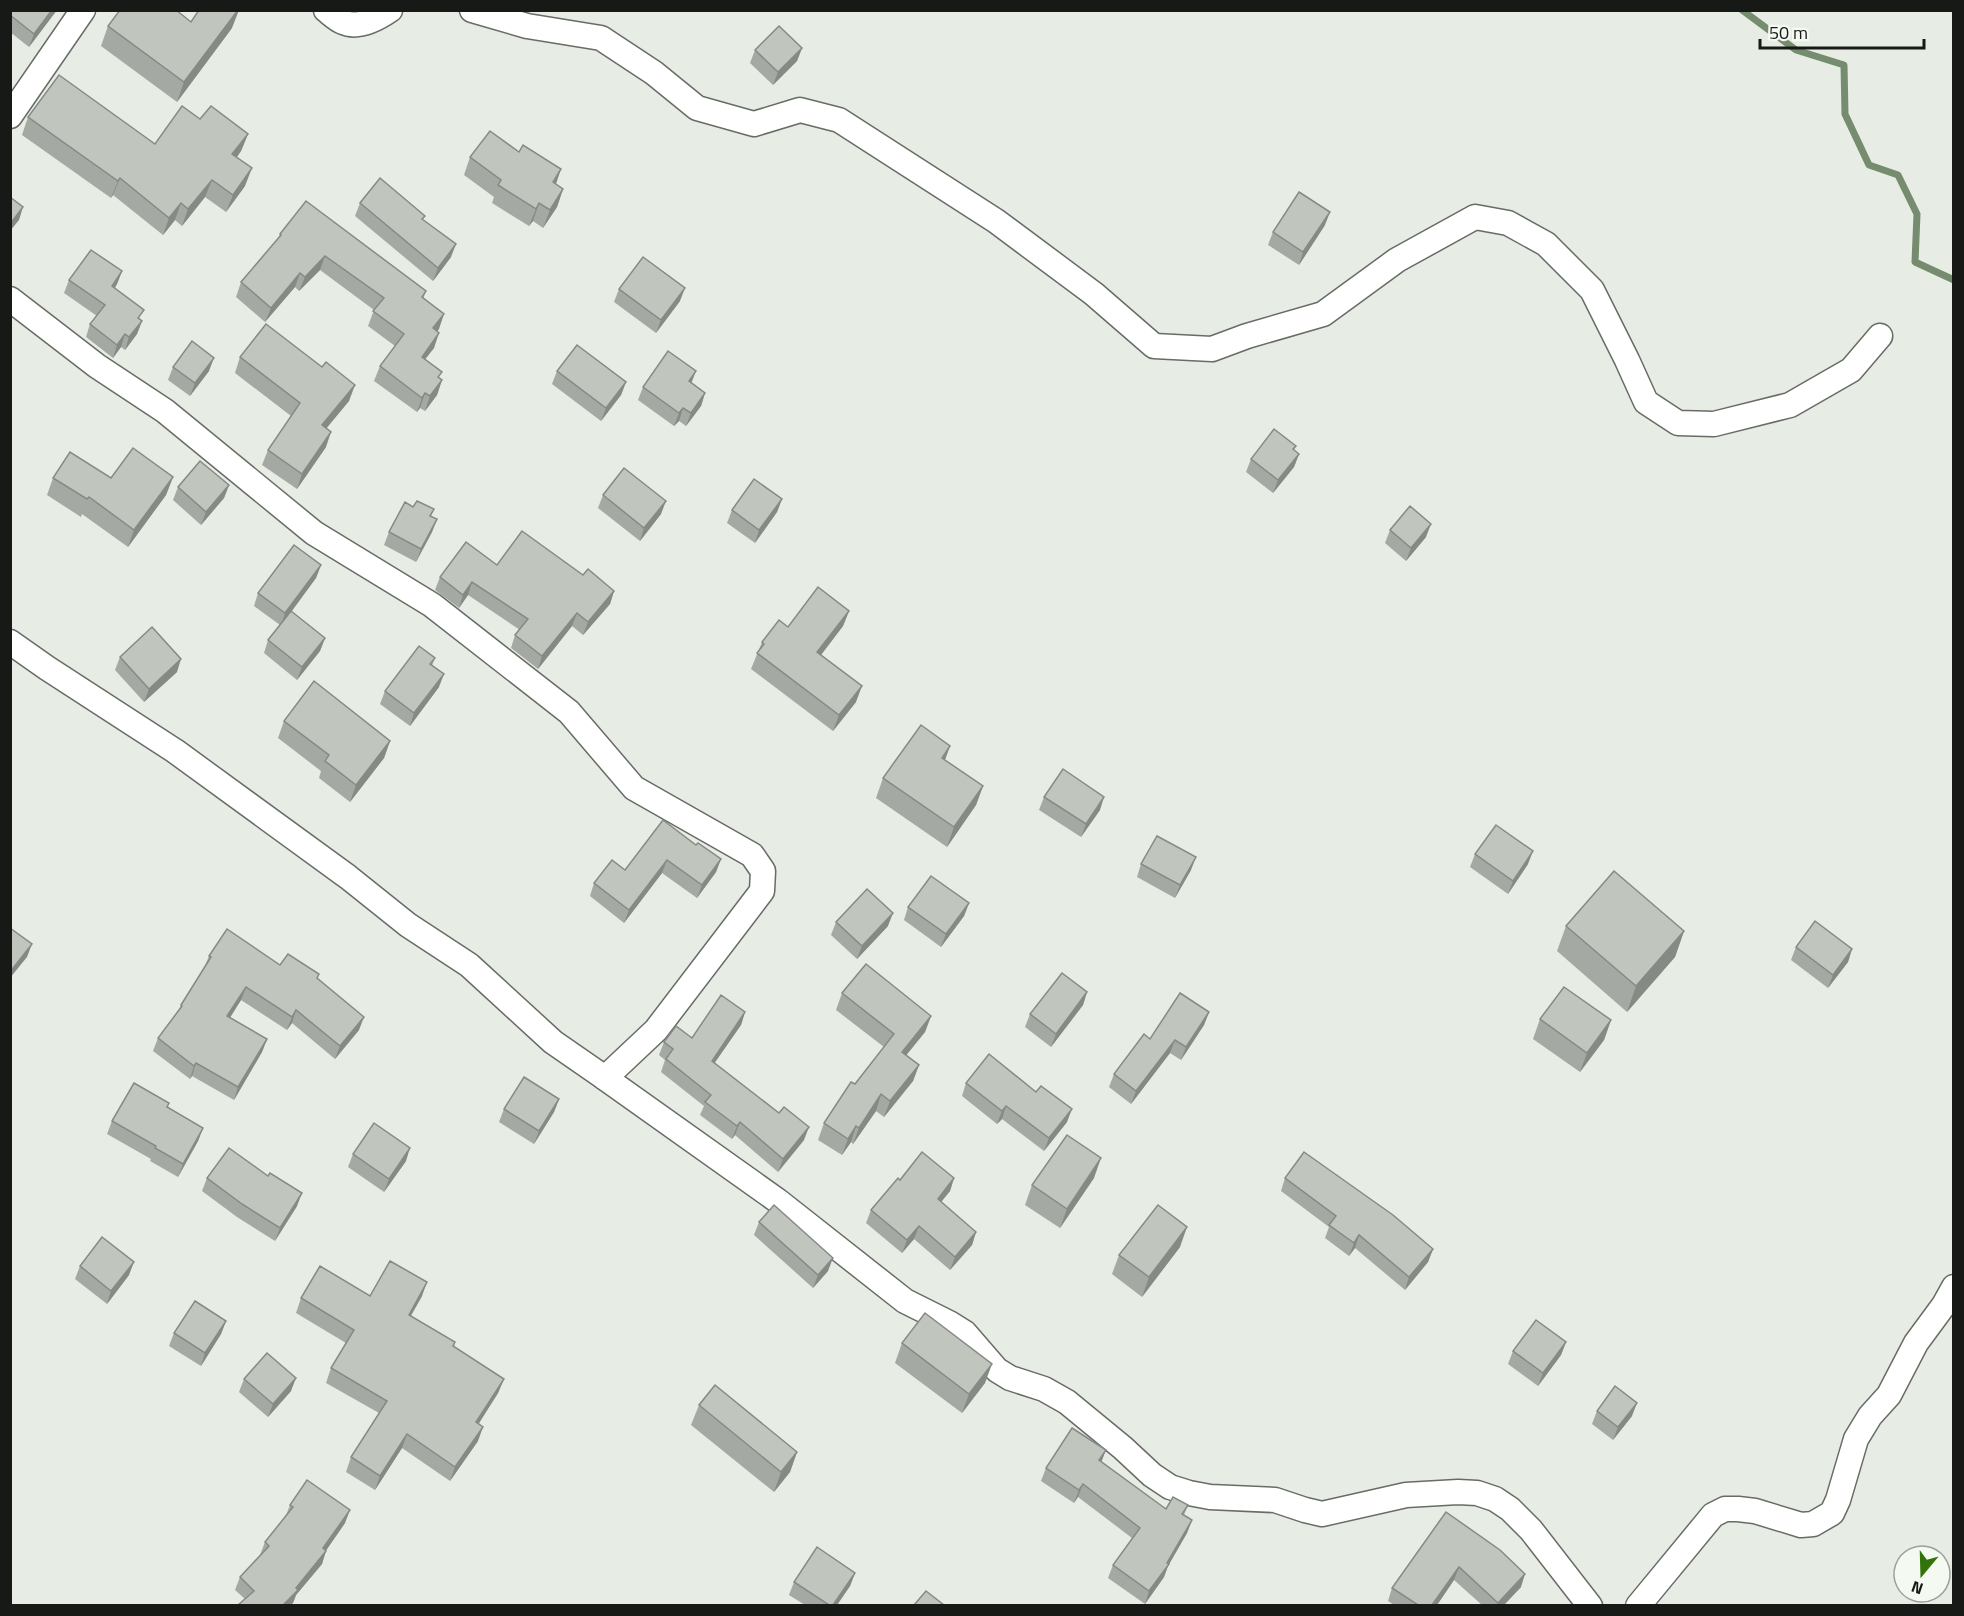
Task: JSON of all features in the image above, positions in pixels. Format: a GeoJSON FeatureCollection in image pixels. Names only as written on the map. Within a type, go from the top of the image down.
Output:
{"type":"FeatureCollection","features":[{"type":"Feature","properties":{"kind":"street"},"geometry":{"type":"LineString","coordinates":[[10,116],[83,10]]}},
{"type":"Feature","properties":{"kind":"street"},"geometry":{"type":"LineString","coordinates":[[326,10],[343,23],[361,24],[380,17],[390,10]]}},
{"type":"Feature","properties":{"kind":"street"},"geometry":{"type":"LineString","coordinates":[[472,10],[527,26],[601,38],[654,72],[696,108],[754,123],[800,110],[839,120],[996,221],[1094,294],[1154,346],[1212,349],[1247,336],[1323,314],[1397,260],[1475,216],[1508,223],[1545,244],[1592,290],[1646,402],[1678,423],[1714,424],[1790,405],[1851,370],[1880,336]]}},
{"type":"Feature","properties":{"kind":"street"},"geometry":{"type":"LineString","coordinates":[[10,299],[97,366],[165,411],[314,532],[432,605],[569,712],[634,788],[752,855],[763,871],[762,891],[656,1029],[605,1078]]}},
{"type":"Feature","properties":{"kind":"street"},"geometry":{"type":"LineString","coordinates":[[10,642],[175,751],[348,877],[408,925],[469,965],[554,1042],[778,1201],[905,1300],[965,1333],[997,1370],[1010,1378],[1044,1389],[1067,1402],[1152,1475],[1170,1487],[1210,1497],[1275,1500],[1322,1514],[1406,1495],[1477,1493],[1495,1499],[1510,1509],[1531,1530],[1590,1605]]}},
{"type":"Feature","properties":{"kind":"street"},"geometry":{"type":"LineString","coordinates":[[1638,1605],[1713,1515],[1725,1509],[1755,1511],[1801,1525],[1813,1524],[1832,1513],[1856,1439],[1870,1416],[1889,1395],[1916,1342],[1944,1305],[1953,1287]]}},
{"type":"Feature","properties":{"kind":"building"},"geometry":{"type":"Polygon","coordinates":[[[10,10],[52,10],[34,34],[10,15],[10,10]]]}},
{"type":"Feature","properties":{"kind":"building"},"geometry":{"type":"Polygon","coordinates":[[[120,10],[176,10],[191,22],[199,10],[238,10],[184,82],[108,26],[120,10]]]}},
{"type":"Feature","properties":{"kind":"building"},"geometry":{"type":"Polygon","coordinates":[[[779,26],[802,48],[778,72],[755,50],[779,26]]]}},
{"type":"Feature","properties":{"kind":"building"},"geometry":{"type":"Polygon","coordinates":[[[59,75],[155,144],[182,106],[200,119],[211,106],[248,134],[232,154],[252,168],[233,195],[212,180],[188,209],[181,203],[169,218],[120,178],[118,181],[28,117],[59,75]]]}},
{"type":"Feature","properties":{"kind":"building"},"geometry":{"type":"Polygon","coordinates":[[[490,131],[519,152],[523,145],[561,169],[553,182],[563,189],[550,210],[539,203],[536,209],[498,185],[501,180],[470,157],[490,131]]]}},
{"type":"Feature","properties":{"kind":"building"},"geometry":{"type":"Polygon","coordinates":[[[380,178],[425,216],[422,219],[456,244],[438,268],[360,203],[380,178]]]}},
{"type":"Feature","properties":{"kind":"building"},"geometry":{"type":"Polygon","coordinates":[[[1299,192],[1330,212],[1303,252],[1273,232],[1299,192]]]}},
{"type":"Feature","properties":{"kind":"building"},"geometry":{"type":"Polygon","coordinates":[[[10,197],[23,207],[10,224],[10,197]]]}},
{"type":"Feature","properties":{"kind":"building"},"geometry":{"type":"Polygon","coordinates":[[[306,201],[426,291],[422,297],[444,314],[433,328],[439,333],[422,357],[442,372],[438,377],[442,380],[430,396],[425,393],[422,398],[380,366],[404,334],[373,311],[384,298],[325,256],[305,277],[300,273],[271,308],[241,282],[306,201]]]}},
{"type":"Feature","properties":{"kind":"building"},"geometry":{"type":"Polygon","coordinates":[[[91,250],[122,271],[112,286],[144,310],[138,318],[142,321],[129,337],[125,334],[117,345],[90,324],[105,305],[69,280],[91,250]]]}},
{"type":"Feature","properties":{"kind":"building"},"geometry":{"type":"Polygon","coordinates":[[[643,257],[685,288],[661,320],[619,289],[643,257]]]}},
{"type":"Feature","properties":{"kind":"building"},"geometry":{"type":"Polygon","coordinates":[[[266,324],[322,367],[326,362],[355,385],[322,425],[331,432],[302,474],[268,450],[300,403],[240,357],[266,324]]]}},
{"type":"Feature","properties":{"kind":"building"},"geometry":{"type":"Polygon","coordinates":[[[192,341],[214,358],[195,383],[173,367],[192,341]]]}},
{"type":"Feature","properties":{"kind":"building"},"geometry":{"type":"Polygon","coordinates":[[[577,345],[626,382],[606,408],[557,371],[577,345]]]}},
{"type":"Feature","properties":{"kind":"building"},"geometry":{"type":"Polygon","coordinates":[[[668,351],[696,371],[689,381],[705,393],[691,413],[683,408],[679,413],[643,387],[668,351]]]}},
{"type":"Feature","properties":{"kind":"building"},"geometry":{"type":"Polygon","coordinates":[[[1274,429],[1296,446],[1293,449],[1299,454],[1278,480],[1251,459],[1274,429]]]}},
{"type":"Feature","properties":{"kind":"building"},"geometry":{"type":"Polygon","coordinates":[[[133,448],[173,477],[134,530],[89,497],[87,499],[53,478],[70,452],[111,478],[133,448]]]}},
{"type":"Feature","properties":{"kind":"building"},"geometry":{"type":"Polygon","coordinates":[[[200,461],[229,485],[206,512],[178,487],[200,461]]]}},
{"type":"Feature","properties":{"kind":"building"},"geometry":{"type":"Polygon","coordinates":[[[624,468],[666,501],[644,528],[603,495],[624,468]]]}},
{"type":"Feature","properties":{"kind":"building"},"geometry":{"type":"Polygon","coordinates":[[[754,479],[782,499],[759,530],[732,510],[754,479]]]}},
{"type":"Feature","properties":{"kind":"building"},"geometry":{"type":"Polygon","coordinates":[[[417,501],[434,509],[430,516],[437,519],[421,549],[389,532],[405,502],[413,507],[417,501]]]}},
{"type":"Feature","properties":{"kind":"building"},"geometry":{"type":"Polygon","coordinates":[[[1410,506],[1431,524],[1411,548],[1390,530],[1410,506]]]}},
{"type":"Feature","properties":{"kind":"building"},"geometry":{"type":"Polygon","coordinates":[[[522,531],[583,575],[588,569],[614,591],[588,622],[577,613],[542,656],[515,635],[528,619],[472,582],[463,595],[440,577],[466,542],[497,565],[522,531]]]}},
{"type":"Feature","properties":{"kind":"building"},"geometry":{"type":"Polygon","coordinates":[[[294,545],[321,565],[285,613],[258,593],[294,545]]]}},
{"type":"Feature","properties":{"kind":"building"},"geometry":{"type":"Polygon","coordinates":[[[818,587],[849,611],[817,652],[862,686],[839,715],[757,653],[764,644],[762,642],[779,620],[788,627],[818,587]]]}},
{"type":"Feature","properties":{"kind":"building"},"geometry":{"type":"Polygon","coordinates":[[[291,611],[325,638],[302,667],[268,640],[291,611]]]}},
{"type":"Feature","properties":{"kind":"building"},"geometry":{"type":"Polygon","coordinates":[[[152,627],[181,659],[149,689],[120,657],[152,627]]]}},
{"type":"Feature","properties":{"kind":"building"},"geometry":{"type":"Polygon","coordinates":[[[419,646],[435,658],[430,664],[444,674],[414,713],[385,691],[419,646]]]}},
{"type":"Feature","properties":{"kind":"building"},"geometry":{"type":"Polygon","coordinates":[[[314,681],[390,741],[356,785],[325,761],[329,755],[284,721],[314,681]]]}},
{"type":"Feature","properties":{"kind":"building"},"geometry":{"type":"Polygon","coordinates":[[[921,725],[950,746],[942,758],[983,786],[954,827],[883,778],[921,725]]]}},
{"type":"Feature","properties":{"kind":"building"},"geometry":{"type":"Polygon","coordinates":[[[1063,769],[1104,797],[1086,824],[1044,797],[1063,769]]]}},
{"type":"Feature","properties":{"kind":"building"},"geometry":{"type":"Polygon","coordinates":[[[663,820],[696,845],[698,843],[721,859],[702,885],[667,860],[629,910],[594,883],[612,860],[625,870],[663,820]]]}},
{"type":"Feature","properties":{"kind":"building"},"geometry":{"type":"Polygon","coordinates":[[[1496,825],[1533,851],[1513,881],[1475,854],[1496,825]]]}},
{"type":"Feature","properties":{"kind":"building"},"geometry":{"type":"Polygon","coordinates":[[[1157,836],[1196,857],[1180,885],[1141,864],[1157,836]]]}},
{"type":"Feature","properties":{"kind":"building"},"geometry":{"type":"Polygon","coordinates":[[[1614,871],[1684,931],[1636,986],[1566,926],[1614,871]]]}},
{"type":"Feature","properties":{"kind":"building"},"geometry":{"type":"Polygon","coordinates":[[[931,876],[969,903],[946,934],[908,907],[931,876]]]}},
{"type":"Feature","properties":{"kind":"building"},"geometry":{"type":"Polygon","coordinates":[[[867,889],[893,913],[862,946],[836,922],[867,889]]]}},
{"type":"Feature","properties":{"kind":"building"},"geometry":{"type":"Polygon","coordinates":[[[1815,921],[1852,949],[1833,975],[1796,947],[1815,921]]]}},
{"type":"Feature","properties":{"kind":"building"},"geometry":{"type":"Polygon","coordinates":[[[10,928],[32,944],[10,972],[10,928]]]}},
{"type":"Feature","properties":{"kind":"building"},"geometry":{"type":"Polygon","coordinates":[[[227,929],[280,965],[288,954],[319,974],[317,978],[364,1017],[340,1046],[296,1010],[292,1017],[246,987],[227,1016],[267,1039],[238,1087],[196,1063],[194,1066],[158,1038],[182,1006],[211,957],[209,956],[227,929]]]}},
{"type":"Feature","properties":{"kind":"building"},"geometry":{"type":"Polygon","coordinates":[[[866,964],[931,1016],[902,1052],[919,1065],[890,1101],[881,1094],[859,1128],[856,1126],[848,1139],[824,1123],[851,1082],[855,1084],[894,1034],[842,993],[866,964]]]}},
{"type":"Feature","properties":{"kind":"building"},"geometry":{"type":"Polygon","coordinates":[[[1062,973],[1087,992],[1056,1034],[1030,1014],[1062,973]]]}},
{"type":"Feature","properties":{"kind":"building"},"geometry":{"type":"Polygon","coordinates":[[[1564,987],[1611,1020],[1587,1053],[1540,1019],[1564,987]]]}},
{"type":"Feature","properties":{"kind":"building"},"geometry":{"type":"Polygon","coordinates":[[[1180,993],[1209,1012],[1186,1047],[1175,1040],[1136,1091],[1114,1074],[1144,1034],[1150,1039],[1180,993]]]}},
{"type":"Feature","properties":{"kind":"building"},"geometry":{"type":"Polygon","coordinates":[[[721,995],[745,1012],[712,1061],[779,1113],[784,1107],[809,1127],[783,1159],[740,1122],[737,1126],[705,1102],[711,1095],[666,1059],[673,1049],[664,1042],[676,1026],[692,1038],[721,995]]]}},
{"type":"Feature","properties":{"kind":"building"},"geometry":{"type":"Polygon","coordinates":[[[989,1054],[1036,1092],[1041,1086],[1072,1109],[1049,1138],[1006,1106],[1002,1111],[966,1083],[989,1054]]]}},
{"type":"Feature","properties":{"kind":"building"},"geometry":{"type":"Polygon","coordinates":[[[524,1077],[559,1099],[539,1131],[504,1109],[524,1077]]]}},
{"type":"Feature","properties":{"kind":"building"},"geometry":{"type":"Polygon","coordinates":[[[134,1083],[169,1103],[167,1107],[203,1128],[183,1164],[112,1121],[134,1083]]]}},
{"type":"Feature","properties":{"kind":"building"},"geometry":{"type":"Polygon","coordinates":[[[374,1123],[410,1148],[389,1179],[353,1154],[374,1123]]]}},
{"type":"Feature","properties":{"kind":"building"},"geometry":{"type":"Polygon","coordinates":[[[1067,1135],[1101,1158],[1067,1209],[1032,1185],[1067,1135]]]}},
{"type":"Feature","properties":{"kind":"building"},"geometry":{"type":"Polygon","coordinates":[[[229,1148],[268,1176],[270,1173],[302,1193],[280,1228],[207,1178],[229,1148]]]}},
{"type":"Feature","properties":{"kind":"building"},"geometry":{"type":"Polygon","coordinates":[[[922,1152],[954,1178],[938,1199],[976,1232],[955,1257],[919,1226],[907,1240],[871,1210],[898,1178],[900,1180],[922,1152]]]}},
{"type":"Feature","properties":{"kind":"building"},"geometry":{"type":"Polygon","coordinates":[[[1304,1152],[1393,1215],[1433,1249],[1409,1277],[1359,1235],[1354,1243],[1329,1225],[1336,1216],[1285,1178],[1304,1152]]]}},
{"type":"Feature","properties":{"kind":"building"},"geometry":{"type":"Polygon","coordinates":[[[774,1205],[833,1258],[818,1275],[759,1222],[774,1205]]]}},
{"type":"Feature","properties":{"kind":"building"},"geometry":{"type":"Polygon","coordinates":[[[1158,1205],[1187,1227],[1149,1277],[1119,1255],[1158,1205]]]}},
{"type":"Feature","properties":{"kind":"building"},"geometry":{"type":"Polygon","coordinates":[[[102,1237],[134,1262],[111,1291],[80,1266],[102,1237]]]}},
{"type":"Feature","properties":{"kind":"building"},"geometry":{"type":"Polygon","coordinates":[[[390,1261],[427,1282],[409,1315],[455,1342],[453,1346],[504,1379],[476,1422],[483,1427],[455,1467],[407,1434],[380,1476],[351,1457],[387,1401],[331,1368],[354,1330],[301,1298],[320,1266],[370,1296],[390,1261]]]}},
{"type":"Feature","properties":{"kind":"building"},"geometry":{"type":"Polygon","coordinates":[[[195,1301],[226,1321],[205,1353],[174,1333],[195,1301]]]}},
{"type":"Feature","properties":{"kind":"building"},"geometry":{"type":"Polygon","coordinates":[[[925,1313],[992,1364],[969,1394],[902,1343],[925,1313]]]}},
{"type":"Feature","properties":{"kind":"building"},"geometry":{"type":"Polygon","coordinates":[[[1536,1320],[1566,1342],[1543,1373],[1513,1351],[1536,1320]]]}},
{"type":"Feature","properties":{"kind":"building"},"geometry":{"type":"Polygon","coordinates":[[[267,1353],[296,1378],[273,1404],[244,1379],[267,1353]]]}},
{"type":"Feature","properties":{"kind":"building"},"geometry":{"type":"Polygon","coordinates":[[[715,1385],[797,1452],[781,1472],[699,1405],[715,1385]]]}},
{"type":"Feature","properties":{"kind":"building"},"geometry":{"type":"Polygon","coordinates":[[[1615,1386],[1637,1403],[1618,1427],[1597,1411],[1615,1386]]]}},
{"type":"Feature","properties":{"kind":"building"},"geometry":{"type":"Polygon","coordinates":[[[1072,1428],[1106,1450],[1099,1460],[1166,1509],[1173,1497],[1188,1505],[1182,1514],[1192,1520],[1167,1563],[1169,1564],[1149,1591],[1113,1565],[1140,1528],[1083,1484],[1079,1490],[1046,1468],[1072,1428]]]}},
{"type":"Feature","properties":{"kind":"building"},"geometry":{"type":"Polygon","coordinates":[[[307,1480],[350,1510],[323,1548],[326,1551],[296,1588],[298,1590],[283,1605],[238,1605],[254,1591],[240,1577],[269,1546],[265,1542],[293,1507],[290,1505],[307,1480]]]}},
{"type":"Feature","properties":{"kind":"building"},"geometry":{"type":"Polygon","coordinates":[[[1446,1512],[1500,1550],[1525,1574],[1498,1603],[1459,1567],[1432,1605],[1418,1605],[1392,1588],[1446,1512]]]}},
{"type":"Feature","properties":{"kind":"building"},"geometry":{"type":"Polygon","coordinates":[[[817,1547],[855,1573],[833,1605],[829,1605],[794,1582],[817,1547]]]}},
{"type":"Feature","properties":{"kind":"building"},"geometry":{"type":"Polygon","coordinates":[[[926,1591],[944,1605],[914,1605],[926,1591]]]}},
{"type":"Feature","properties":{"kind":"waterway"},"geometry":{"type":"LineString","coordinates":[[1742,10],[1796,50],[1844,65],[1845,114],[1869,165],[1898,175],[1917,214],[1915,262],[1954,280]]}}]}
